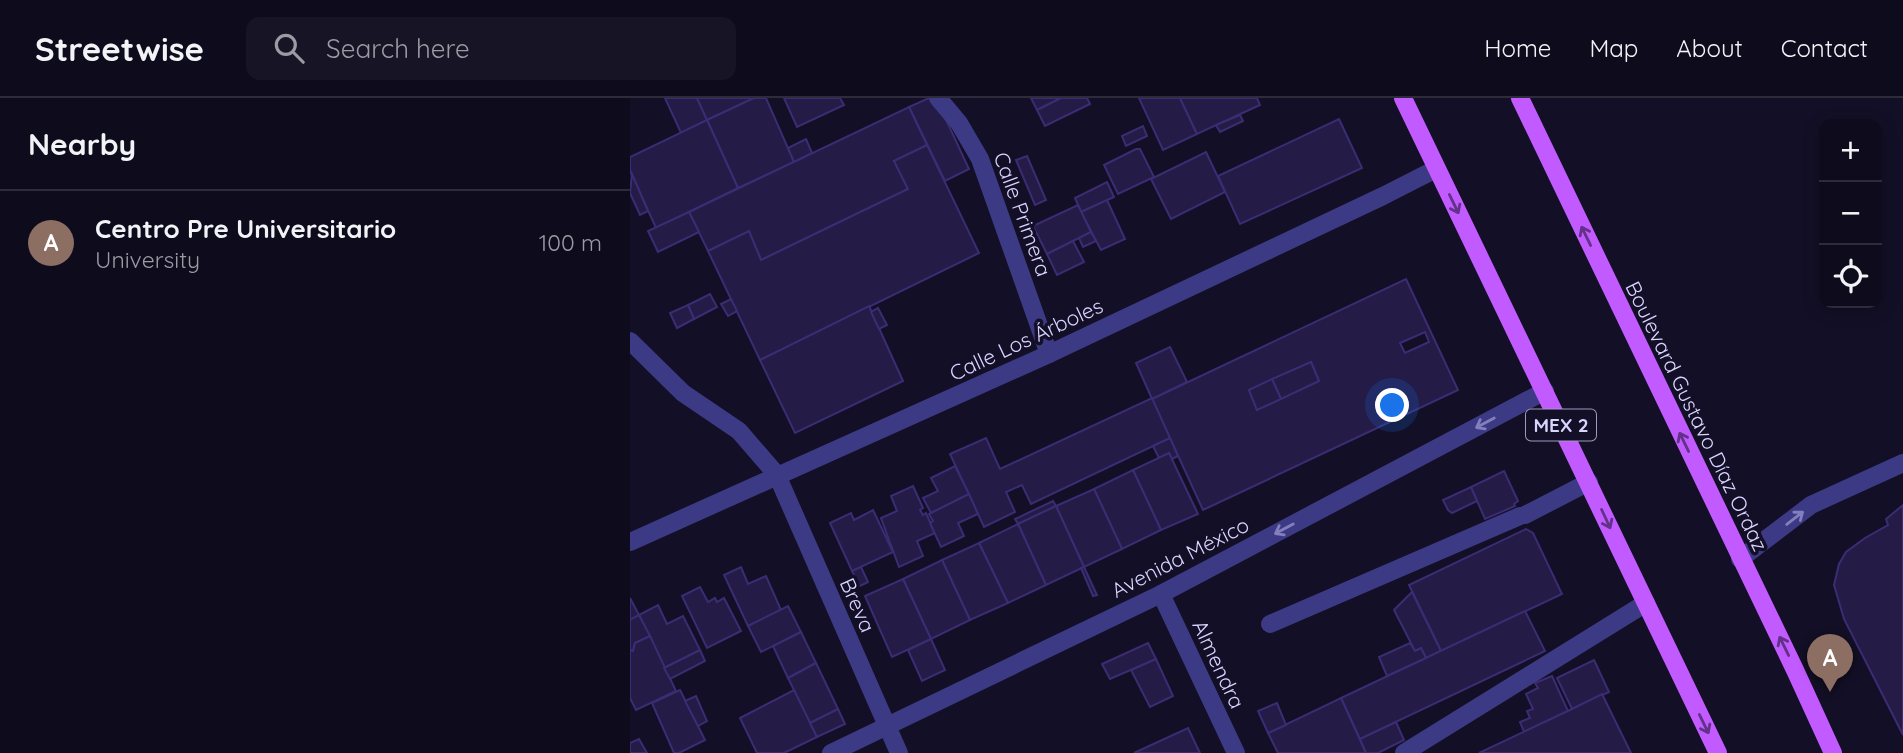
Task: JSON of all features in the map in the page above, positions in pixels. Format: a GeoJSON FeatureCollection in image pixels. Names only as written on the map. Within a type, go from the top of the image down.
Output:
{"type":"FeatureCollection","features":[{"type":"Feature","properties":{"kind":"main road","name":"MEX 2"},"geometry":{"type":"LineString","coordinates":[[1404,98],[1715,752]]}},
{"type":"Feature","properties":{"kind":"main road","name":"Boulevard Gustavo Díaz Ordaz"},"geometry":{"type":"LineString","coordinates":[[1520,98],[1740,559],[1796,670],[1833,753]]}},
{"type":"Feature","properties":{"kind":"street","name":"Calle Primera"},"geometry":{"type":"LineString","coordinates":[[938,98],[959,123],[979,159],[1049,354]]}},
{"type":"Feature","properties":{"kind":"street","name":"Calle Los Árboles"},"geometry":{"type":"LineString","coordinates":[[630,542],[1049,354],[1383,197],[1436,169]]}},
{"type":"Feature","properties":{"kind":"street","name":"Breva"},"geometry":{"type":"LineString","coordinates":[[630,341],[683,393],[738,431],[777,475],[899,753]]}},
{"type":"Feature","properties":{"kind":"street","name":"Avenida México"},"geometry":{"type":"LineString","coordinates":[[831,753],[1161,594],[1545,391]]}},
{"type":"Feature","properties":{"kind":"street"},"geometry":{"type":"LineString","coordinates":[[1740,559],[1811,505],[1903,463]]}},
{"type":"Feature","properties":{"kind":"street"},"geometry":{"type":"LineString","coordinates":[[1270,624],[1522,516],[1588,482]]}},
{"type":"Feature","properties":{"kind":"street","name":"Almendra"},"geometry":{"type":"LineString","coordinates":[[1161,594],[1236,753]]}},
{"type":"Feature","properties":{"kind":"street"},"geometry":{"type":"LineString","coordinates":[[1404,753],[1646,603]]}},
{"type":"Feature","properties":{"kind":"building"},"geometry":{"type":"Polygon","coordinates":[[[665,98],[697,98],[707,120],[681,133],[665,98]]]}},
{"type":"Feature","properties":{"kind":"building"},"geometry":{"type":"Polygon","coordinates":[[[697,98],[754,98],[707,120],[697,98]]]}},
{"type":"Feature","properties":{"kind":"building"},"geometry":{"type":"Polygon","coordinates":[[[754,98],[766,98],[794,162],[738,188],[707,120],[754,98]]]}},
{"type":"Feature","properties":{"kind":"building"},"geometry":{"type":"Polygon","coordinates":[[[784,98],[840,98],[844,105],[797,127],[784,98]]]}},
{"type":"Feature","properties":{"kind":"building"},"geometry":{"type":"Polygon","coordinates":[[[929,98],[936,98],[969,169],[945,181],[909,107],[929,98]]]}},
{"type":"Feature","properties":{"kind":"building"},"geometry":{"type":"Polygon","coordinates":[[[1031,98],[1061,98],[1037,110],[1031,98]]]}},
{"type":"Feature","properties":{"kind":"building"},"geometry":{"type":"Polygon","coordinates":[[[1061,98],[1087,98],[1090,104],[1045,126],[1037,110],[1061,98]]]}},
{"type":"Feature","properties":{"kind":"building"},"geometry":{"type":"Polygon","coordinates":[[[1139,98],[1180,98],[1197,134],[1163,150],[1139,98]]]}},
{"type":"Feature","properties":{"kind":"building"},"geometry":{"type":"Polygon","coordinates":[[[1180,98],[1257,98],[1260,105],[1197,134],[1180,98]]]}},
{"type":"Feature","properties":{"kind":"building"},"geometry":{"type":"Polygon","coordinates":[[[909,107],[927,145],[894,161],[908,189],[761,260],[749,231],[708,251],[689,212],[909,107]]]}},
{"type":"Feature","properties":{"kind":"building"},"geometry":{"type":"Polygon","coordinates":[[[1240,115],[1243,121],[1220,132],[1216,125],[1240,115]]]}},
{"type":"Feature","properties":{"kind":"building"},"geometry":{"type":"Polygon","coordinates":[[[1339,119],[1362,168],[1240,224],[1218,176],[1339,119]]]}},
{"type":"Feature","properties":{"kind":"building"},"geometry":{"type":"Polygon","coordinates":[[[707,120],[738,188],[656,228],[630,171],[630,157],[707,120]]]}},
{"type":"Feature","properties":{"kind":"building"},"geometry":{"type":"Polygon","coordinates":[[[1143,126],[1147,136],[1126,146],[1122,136],[1143,126]]]}},
{"type":"Feature","properties":{"kind":"building"},"geometry":{"type":"Polygon","coordinates":[[[806,139],[812,153],[794,162],[788,148],[806,139]]]}},
{"type":"Feature","properties":{"kind":"building"},"geometry":{"type":"Polygon","coordinates":[[[927,145],[979,253],[760,360],[708,251],[749,231],[761,260],[908,189],[894,161],[927,145]]]}},
{"type":"Feature","properties":{"kind":"building"},"geometry":{"type":"Polygon","coordinates":[[[1140,149],[1154,177],[1118,194],[1104,165],[1140,149]]]}},
{"type":"Feature","properties":{"kind":"building"},"geometry":{"type":"Polygon","coordinates":[[[1206,152],[1225,192],[1171,219],[1151,179],[1206,152]]]}},
{"type":"Feature","properties":{"kind":"building"},"geometry":{"type":"Polygon","coordinates":[[[1027,156],[1046,200],[1035,205],[1016,160],[1027,156]]]}},
{"type":"Feature","properties":{"kind":"building"},"geometry":{"type":"Polygon","coordinates":[[[632,174],[648,211],[640,215],[630,193],[632,174]]]}},
{"type":"Feature","properties":{"kind":"building"},"geometry":{"type":"Polygon","coordinates":[[[1107,182],[1114,197],[1081,212],[1075,198],[1107,182]]]}},
{"type":"Feature","properties":{"kind":"building"},"geometry":{"type":"Polygon","coordinates":[[[1107,200],[1125,239],[1101,250],[1081,212],[1107,200]]]}},
{"type":"Feature","properties":{"kind":"building"},"geometry":{"type":"Polygon","coordinates":[[[1078,205],[1091,232],[1047,254],[1033,226],[1078,205]]]}},
{"type":"Feature","properties":{"kind":"building"},"geometry":{"type":"Polygon","coordinates":[[[689,212],[699,232],[658,252],[648,231],[689,212]]]}},
{"type":"Feature","properties":{"kind":"building"},"geometry":{"type":"Polygon","coordinates":[[[1091,232],[1096,241],[1083,247],[1079,238],[1091,232]]]}},
{"type":"Feature","properties":{"kind":"building"},"geometry":{"type":"Polygon","coordinates":[[[1073,241],[1084,262],[1057,275],[1047,254],[1073,241]]]}},
{"type":"Feature","properties":{"kind":"building"},"geometry":{"type":"Polygon","coordinates":[[[1406,279],[1458,390],[1203,510],[1152,399],[1406,279]],[[1425,332],[1400,343],[1405,353],[1429,342],[1425,332]],[[1311,362],[1249,390],[1257,410],[1319,381],[1311,362]]]}},
{"type":"Feature","properties":{"kind":"building"},"geometry":{"type":"Polygon","coordinates":[[[710,294],[717,307],[694,319],[688,305],[710,294]]]}},
{"type":"Feature","properties":{"kind":"building"},"geometry":{"type":"Polygon","coordinates":[[[731,299],[737,311],[728,316],[721,304],[731,299]]]}},
{"type":"Feature","properties":{"kind":"building"},"geometry":{"type":"Polygon","coordinates":[[[688,305],[694,319],[677,328],[670,313],[688,305]]]}},
{"type":"Feature","properties":{"kind":"building"},"geometry":{"type":"Polygon","coordinates":[[[869,306],[903,381],[795,433],[760,360],[869,306]]]}},
{"type":"Feature","properties":{"kind":"building"},"geometry":{"type":"Polygon","coordinates":[[[878,308],[887,325],[879,329],[871,312],[878,308]]]}},
{"type":"Feature","properties":{"kind":"building"},"geometry":{"type":"Polygon","coordinates":[[[1170,347],[1187,382],[1152,399],[1136,363],[1170,347]]]}},
{"type":"Feature","properties":{"kind":"building"},"geometry":{"type":"Polygon","coordinates":[[[1311,362],[1319,381],[1281,399],[1272,379],[1311,362]]]}},
{"type":"Feature","properties":{"kind":"building"},"geometry":{"type":"Polygon","coordinates":[[[1272,379],[1281,399],[1257,410],[1249,390],[1272,379]]]}},
{"type":"Feature","properties":{"kind":"building"},"geometry":{"type":"Polygon","coordinates":[[[1152,398],[1170,438],[1031,504],[1022,485],[1006,492],[1015,512],[984,527],[950,454],[986,438],[1000,469],[1152,398]]]}},
{"type":"Feature","properties":{"kind":"building"},"geometry":{"type":"Polygon","coordinates":[[[1170,438],[1178,456],[1172,459],[1169,453],[1159,458],[1153,446],[1170,438]]]}},
{"type":"Feature","properties":{"kind":"building"},"geometry":{"type":"Polygon","coordinates":[[[1169,453],[1198,514],[1161,530],[1133,470],[1169,453]]]}},
{"type":"Feature","properties":{"kind":"building"},"geometry":{"type":"Polygon","coordinates":[[[955,466],[969,494],[931,513],[923,498],[938,491],[931,478],[955,466]]]}},
{"type":"Feature","properties":{"kind":"building"},"geometry":{"type":"Polygon","coordinates":[[[1133,470],[1161,530],[1122,549],[1094,489],[1133,470]]]}},
{"type":"Feature","properties":{"kind":"building"},"geometry":{"type":"Polygon","coordinates":[[[1504,471],[1518,501],[1515,506],[1485,519],[1471,487],[1504,471]]]}},
{"type":"Feature","properties":{"kind":"building"},"geometry":{"type":"Polygon","coordinates":[[[913,486],[923,508],[920,510],[923,515],[926,513],[935,533],[917,541],[923,556],[899,567],[881,518],[897,511],[891,496],[913,486]]]}},
{"type":"Feature","properties":{"kind":"building"},"geometry":{"type":"Polygon","coordinates":[[[1471,487],[1477,501],[1452,513],[1448,510],[1443,500],[1471,487]]]}},
{"type":"Feature","properties":{"kind":"building"},"geometry":{"type":"Polygon","coordinates":[[[1094,489],[1122,549],[1084,567],[1056,506],[1094,489]]]}},
{"type":"Feature","properties":{"kind":"building"},"geometry":{"type":"Polygon","coordinates":[[[969,494],[978,514],[958,523],[964,536],[941,547],[930,523],[933,521],[929,514],[969,494]]]}},
{"type":"Feature","properties":{"kind":"building"},"geometry":{"type":"Polygon","coordinates":[[[1053,501],[1056,506],[1018,524],[1015,519],[1053,501]]]}},
{"type":"Feature","properties":{"kind":"building"},"geometry":{"type":"Polygon","coordinates":[[[1903,505],[1903,735],[1844,619],[1834,585],[1839,564],[1846,552],[1888,525],[1886,519],[1903,505]]]}},
{"type":"Feature","properties":{"kind":"building"},"geometry":{"type":"Polygon","coordinates":[[[1056,506],[1084,567],[1046,585],[1018,524],[1056,506]]]}},
{"type":"Feature","properties":{"kind":"building"},"geometry":{"type":"Polygon","coordinates":[[[873,510],[893,552],[852,571],[830,523],[851,513],[854,520],[873,510]]]}},
{"type":"Feature","properties":{"kind":"building"},"geometry":{"type":"Polygon","coordinates":[[[1018,524],[1046,585],[1008,603],[979,543],[1018,524]]]}},
{"type":"Feature","properties":{"kind":"building"},"geometry":{"type":"Polygon","coordinates":[[[1526,529],[1533,533],[1562,594],[1441,651],[1409,585],[1526,529]]]}},
{"type":"Feature","properties":{"kind":"building"},"geometry":{"type":"Polygon","coordinates":[[[979,543],[1008,603],[970,620],[942,560],[979,543]]]}},
{"type":"Feature","properties":{"kind":"building"},"geometry":{"type":"Polygon","coordinates":[[[942,560],[970,620],[931,639],[903,579],[942,560]]]}},
{"type":"Feature","properties":{"kind":"building"},"geometry":{"type":"Polygon","coordinates":[[[741,567],[748,584],[766,576],[781,610],[748,626],[724,575],[741,567]]]}},
{"type":"Feature","properties":{"kind":"building"},"geometry":{"type":"Polygon","coordinates":[[[861,567],[868,582],[860,586],[852,571],[861,567]]]}},
{"type":"Feature","properties":{"kind":"building"},"geometry":{"type":"Polygon","coordinates":[[[1084,567],[1097,595],[1093,596],[1081,568],[1084,567]]]}},
{"type":"Feature","properties":{"kind":"building"},"geometry":{"type":"Polygon","coordinates":[[[903,579],[931,639],[892,657],[865,596],[903,579]]]}},
{"type":"Feature","properties":{"kind":"building"},"geometry":{"type":"Polygon","coordinates":[[[700,587],[708,602],[715,598],[717,602],[724,598],[741,631],[707,648],[682,596],[700,587]]]}},
{"type":"Feature","properties":{"kind":"building"},"geometry":{"type":"Polygon","coordinates":[[[1412,592],[1441,651],[1426,658],[1421,648],[1415,651],[1394,610],[1412,592]]]}},
{"type":"Feature","properties":{"kind":"building"},"geometry":{"type":"Polygon","coordinates":[[[630,598],[639,615],[630,620],[630,598]]]}},
{"type":"Feature","properties":{"kind":"building"},"geometry":{"type":"Polygon","coordinates":[[[658,605],[667,624],[683,616],[700,650],[664,668],[639,615],[658,605]]]}},
{"type":"Feature","properties":{"kind":"building"},"geometry":{"type":"Polygon","coordinates":[[[788,606],[801,632],[761,652],[748,626],[788,606]]]}},
{"type":"Feature","properties":{"kind":"building"},"geometry":{"type":"Polygon","coordinates":[[[1525,611],[1545,651],[1360,739],[1341,698],[1525,611]]]}},
{"type":"Feature","properties":{"kind":"building"},"geometry":{"type":"Polygon","coordinates":[[[639,615],[650,636],[635,643],[633,651],[630,650],[630,620],[639,615]]]}},
{"type":"Feature","properties":{"kind":"building"},"geometry":{"type":"Polygon","coordinates":[[[801,632],[816,663],[788,678],[773,646],[801,632]]]}},
{"type":"Feature","properties":{"kind":"building"},"geometry":{"type":"Polygon","coordinates":[[[650,636],[676,691],[636,710],[630,698],[630,650],[633,651],[635,643],[650,636]]]}},
{"type":"Feature","properties":{"kind":"building"},"geometry":{"type":"Polygon","coordinates":[[[931,639],[945,670],[922,681],[908,650],[931,639]]]}},
{"type":"Feature","properties":{"kind":"building"},"geometry":{"type":"Polygon","coordinates":[[[1148,643],[1156,659],[1110,679],[1102,664],[1148,643]]]}},
{"type":"Feature","properties":{"kind":"building"},"geometry":{"type":"Polygon","coordinates":[[[1410,643],[1415,651],[1421,648],[1426,658],[1387,676],[1379,657],[1410,643]]]}},
{"type":"Feature","properties":{"kind":"building"},"geometry":{"type":"Polygon","coordinates":[[[700,650],[705,661],[670,679],[664,668],[700,650]]]}},
{"type":"Feature","properties":{"kind":"building"},"geometry":{"type":"Polygon","coordinates":[[[1156,659],[1173,696],[1150,707],[1131,670],[1156,659]]]}},
{"type":"Feature","properties":{"kind":"building"},"geometry":{"type":"Polygon","coordinates":[[[1594,660],[1609,692],[1572,709],[1557,678],[1594,660]]]}},
{"type":"Feature","properties":{"kind":"building"},"geometry":{"type":"Polygon","coordinates":[[[816,663],[838,709],[810,723],[788,678],[816,663]]]}},
{"type":"Feature","properties":{"kind":"building"},"geometry":{"type":"Polygon","coordinates":[[[1552,676],[1568,711],[1524,732],[1520,722],[1530,718],[1527,711],[1533,709],[1526,694],[1538,688],[1535,683],[1552,676]]]}},
{"type":"Feature","properties":{"kind":"building"},"geometry":{"type":"Polygon","coordinates":[[[680,690],[705,740],[674,753],[652,703],[680,690]]]}},
{"type":"Feature","properties":{"kind":"building"},"geometry":{"type":"Polygon","coordinates":[[[794,690],[817,737],[784,753],[757,753],[740,718],[794,690]]]}},
{"type":"Feature","properties":{"kind":"building"},"geometry":{"type":"Polygon","coordinates":[[[1602,694],[1631,753],[1479,753],[1572,709],[1602,694]]]}},
{"type":"Feature","properties":{"kind":"building"},"geometry":{"type":"Polygon","coordinates":[[[696,696],[707,721],[698,726],[685,701],[696,696]]]}},
{"type":"Feature","properties":{"kind":"building"},"geometry":{"type":"Polygon","coordinates":[[[1341,698],[1366,753],[1278,753],[1268,733],[1341,698]]]}},
{"type":"Feature","properties":{"kind":"building"},"geometry":{"type":"Polygon","coordinates":[[[1277,703],[1286,725],[1268,733],[1258,711],[1277,703]]]}},
{"type":"Feature","properties":{"kind":"building"},"geometry":{"type":"Polygon","coordinates":[[[838,709],[845,724],[817,737],[810,723],[838,709]]]}},
{"type":"Feature","properties":{"kind":"building"},"geometry":{"type":"Polygon","coordinates":[[[1396,722],[1404,740],[1378,753],[1366,753],[1360,739],[1396,722]]]}},
{"type":"Feature","properties":{"kind":"building"},"geometry":{"type":"Polygon","coordinates":[[[1188,728],[1200,753],[1134,753],[1188,728]]]}},
{"type":"Feature","properties":{"kind":"building"},"geometry":{"type":"Polygon","coordinates":[[[639,739],[647,753],[630,753],[630,743],[639,739]]]}},
{"type":"Feature","properties":{"kind":"place","name":"Centro Pre Universitario"},"geometry":{"type":"Point","coordinates":[1830,692]}}]}
